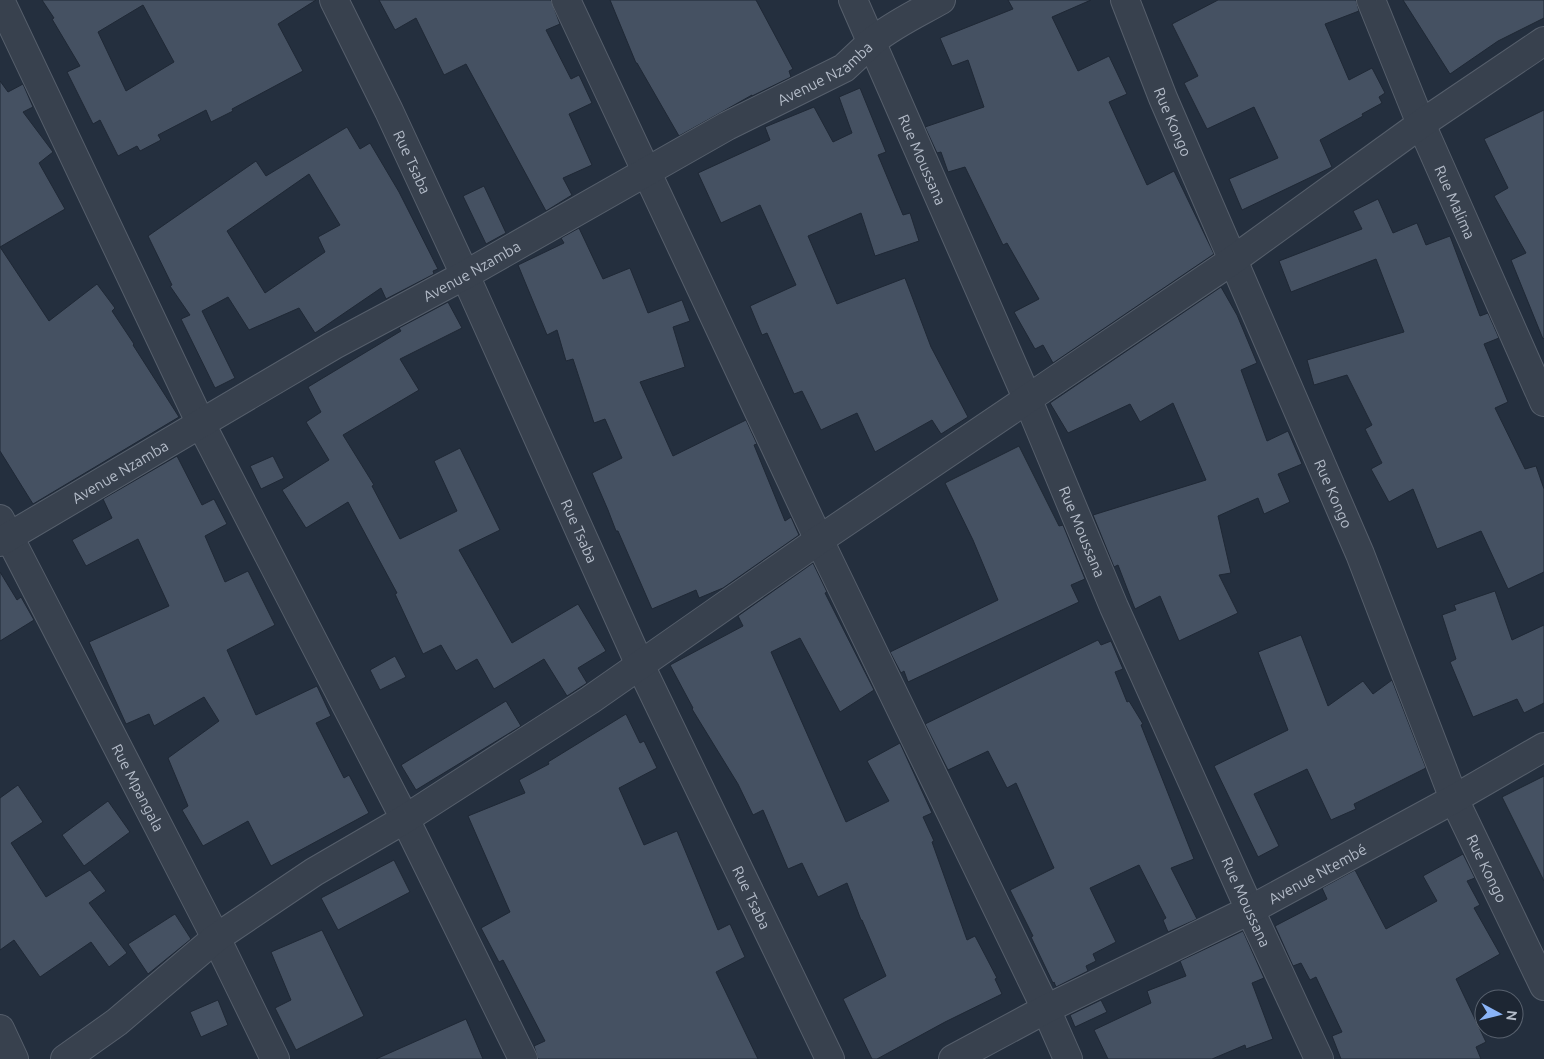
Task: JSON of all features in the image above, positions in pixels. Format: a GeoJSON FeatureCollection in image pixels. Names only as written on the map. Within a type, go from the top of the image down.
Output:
{"type":"FeatureCollection","features":[{"type":"Feature","properties":{"kind":"street"},"geometry":{"type":"LineString","coordinates":[[0,0],[201,424],[405,819],[523,1059]]}},
{"type":"Feature","properties":{"kind":"street","name":"Rue Tsaba"},"geometry":{"type":"LineString","coordinates":[[334,0],[389,111],[466,275],[640,665],[830,1059]]}},
{"type":"Feature","properties":{"kind":"street"},"geometry":{"type":"LineString","coordinates":[[566,0],[819,540],[1046,1009],[1068,1059]]}},
{"type":"Feature","properties":{"kind":"street","name":"Rue Moussana"},"geometry":{"type":"LineString","coordinates":[[853,0],[1027,398],[1114,607],[1319,1059]]}},
{"type":"Feature","properties":{"kind":"street","name":"Avenue Nzamba"},"geometry":{"type":"LineString","coordinates":[[3,532],[101,481],[334,345],[466,275],[727,126],[844,68],[872,42],[893,26],[941,0]]}},
{"type":"Feature","properties":{"kind":"street","name":"Rue Kongo"},"geometry":{"type":"LineString","coordinates":[[1125,0],[1163,98],[1360,554],[1454,799],[1544,986]]}},
{"type":"Feature","properties":{"kind":"street","name":"Rue Malima"},"geometry":{"type":"LineString","coordinates":[[1371,0],[1422,124],[1544,402]]}},
{"type":"Feature","properties":{"kind":"street"},"geometry":{"type":"LineString","coordinates":[[65,1059],[117,1022],[216,938],[314,872],[405,819],[590,700],[819,540],[1233,260],[1422,124],[1544,41]]}},
{"type":"Feature","properties":{"kind":"street","name":"Rue Mpangala"},"geometry":{"type":"LineString","coordinates":[[3,532],[216,938],[275,1059]]}},
{"type":"Feature","properties":{"kind":"street","name":"Avenue Ntembé"},"geometry":{"type":"LineString","coordinates":[[953,1059],[1046,1009],[1250,910],[1454,799],[1544,747]]}},
{"type":"Feature","properties":{"kind":"street"},"geometry":{"type":"LineString","coordinates":[[0,1029],[14,1059]]}},
{"type":"Feature","properties":{"kind":"building"},"geometry":{"type":"Polygon","coordinates":[[[42,0],[316,0],[278,24],[303,71],[211,122],[206,110],[158,135],[161,140],[140,151],[137,146],[118,156],[100,120],[93,124],[67,72],[80,66],[52,19],[54,18],[42,0]],[[143,5],[98,32],[126,91],[174,62],[143,5]]]}},
{"type":"Feature","properties":{"kind":"building"},"geometry":{"type":"Polygon","coordinates":[[[379,0],[551,0],[560,24],[546,30],[571,79],[579,75],[592,103],[569,114],[592,165],[563,178],[572,195],[546,211],[466,64],[444,75],[416,18],[395,30],[379,0]]]}},
{"type":"Feature","properties":{"kind":"building"},"geometry":{"type":"Polygon","coordinates":[[[610,0],[756,0],[793,69],[789,71],[791,77],[752,95],[679,136],[636,63],[610,0]]]}},
{"type":"Feature","properties":{"kind":"building"},"geometry":{"type":"Polygon","coordinates":[[[1008,0],[1091,0],[1052,17],[1078,71],[1109,56],[1127,94],[1109,102],[1147,185],[1174,171],[1214,254],[1053,363],[1043,345],[1035,349],[1014,312],[1039,299],[1007,243],[1003,245],[965,167],[948,172],[941,152],[937,153],[925,127],[984,107],[968,60],[952,66],[940,38],[1013,9],[1008,0]]]}},
{"type":"Feature","properties":{"kind":"building"},"geometry":{"type":"Polygon","coordinates":[[[1218,0],[1356,0],[1359,11],[1325,24],[1349,80],[1372,68],[1385,93],[1379,97],[1382,103],[1320,140],[1332,167],[1242,210],[1229,179],[1278,158],[1254,107],[1207,129],[1184,83],[1198,76],[1172,24],[1218,0]]]}},
{"type":"Feature","properties":{"kind":"building"},"geometry":{"type":"Polygon","coordinates":[[[1403,0],[1544,0],[1544,18],[1498,41],[1450,74],[1403,0]]]}},
{"type":"Feature","properties":{"kind":"building"},"geometry":{"type":"Polygon","coordinates":[[[0,81],[8,92],[23,84],[33,107],[23,112],[53,152],[39,163],[65,209],[0,247],[0,81]]]}},
{"type":"Feature","properties":{"kind":"building"},"geometry":{"type":"Polygon","coordinates":[[[860,88],[886,152],[878,155],[903,215],[910,213],[919,241],[875,256],[861,213],[808,236],[837,304],[905,278],[931,347],[968,417],[941,434],[932,420],[875,452],[857,413],[821,430],[802,391],[794,394],[767,333],[762,335],[750,306],[796,285],[760,205],[721,223],[698,173],[770,140],[765,127],[814,107],[833,142],[852,133],[839,97],[860,88]]]}},
{"type":"Feature","properties":{"kind":"building"},"geometry":{"type":"Polygon","coordinates":[[[1544,110],[1543,339],[1511,260],[1526,253],[1494,196],[1508,188],[1484,139],[1544,110]]]}},
{"type":"Feature","properties":{"kind":"building"},"geometry":{"type":"Polygon","coordinates":[[[347,127],[360,149],[370,143],[399,192],[438,269],[433,271],[434,274],[386,299],[381,288],[315,333],[299,308],[249,330],[228,297],[202,311],[235,378],[215,388],[181,319],[190,315],[170,286],[172,285],[148,236],[256,161],[266,176],[347,127]],[[309,174],[227,231],[265,293],[325,252],[318,237],[340,225],[309,174]]]}},
{"type":"Feature","properties":{"kind":"building"},"geometry":{"type":"Polygon","coordinates":[[[484,186],[506,233],[486,244],[463,196],[484,186]]]}},
{"type":"Feature","properties":{"kind":"building"},"geometry":{"type":"Polygon","coordinates":[[[1378,199],[1393,233],[1417,223],[1426,245],[1450,236],[1480,316],[1488,313],[1499,338],[1484,344],[1508,402],[1495,408],[1525,469],[1536,466],[1544,489],[1544,572],[1508,589],[1481,531],[1437,549],[1413,489],[1389,502],[1371,469],[1382,463],[1365,429],[1372,425],[1347,375],[1314,385],[1307,360],[1404,332],[1376,259],[1291,292],[1279,261],[1362,229],[1353,211],[1378,199]]]}},
{"type":"Feature","properties":{"kind":"building"},"geometry":{"type":"Polygon","coordinates":[[[579,228],[603,279],[630,268],[648,313],[682,300],[690,321],[673,327],[685,367],[640,382],[673,456],[746,420],[757,444],[754,445],[785,521],[791,517],[799,535],[723,588],[699,598],[696,590],[652,609],[592,473],[622,458],[605,419],[594,423],[573,359],[566,361],[557,330],[547,335],[518,265],[564,243],[561,238],[579,228]]]}},
{"type":"Feature","properties":{"kind":"building"},"geometry":{"type":"Polygon","coordinates":[[[0,247],[49,321],[97,284],[115,308],[112,311],[179,417],[33,504],[0,451],[0,247]]]}},
{"type":"Feature","properties":{"kind":"building"},"geometry":{"type":"Polygon","coordinates":[[[1221,287],[1237,315],[1257,363],[1241,370],[1267,441],[1288,431],[1302,464],[1278,474],[1290,502],[1264,514],[1258,498],[1218,516],[1231,573],[1219,575],[1238,613],[1179,641],[1160,596],[1135,609],[1118,565],[1114,567],[1093,515],[1206,480],[1173,403],[1140,422],[1130,404],[1068,433],[1050,403],[1221,287]]]}},
{"type":"Feature","properties":{"kind":"building"},"geometry":{"type":"Polygon","coordinates":[[[448,302],[462,328],[400,359],[419,390],[343,435],[374,485],[372,486],[400,539],[457,511],[434,461],[460,448],[500,530],[459,550],[512,643],[578,604],[606,651],[578,668],[587,683],[567,696],[544,659],[494,689],[477,659],[456,671],[441,645],[423,654],[395,594],[397,593],[348,502],[306,528],[282,490],[329,460],[306,422],[321,412],[308,387],[401,331],[399,328],[448,302]]]}},
{"type":"Feature","properties":{"kind":"building"},"geometry":{"type":"Polygon","coordinates":[[[1019,446],[1059,526],[1063,525],[1085,579],[1071,585],[1079,602],[908,682],[904,671],[901,673],[890,652],[998,600],[973,540],[945,483],[1019,446]]]}},
{"type":"Feature","properties":{"kind":"building"},"geometry":{"type":"Polygon","coordinates":[[[177,456],[202,505],[214,499],[227,524],[205,536],[225,582],[248,571],[275,625],[227,650],[256,715],[317,686],[331,716],[316,723],[344,778],[349,775],[369,813],[271,866],[248,821],[203,846],[182,810],[188,806],[168,758],[219,721],[204,697],[154,726],[149,714],[126,724],[89,642],[169,606],[138,539],[86,566],[72,540],[112,518],[103,499],[177,456]]]}},
{"type":"Feature","properties":{"kind":"building"},"geometry":{"type":"Polygon","coordinates":[[[273,456],[284,478],[261,489],[250,466],[273,456]]]}},
{"type":"Feature","properties":{"kind":"building"},"geometry":{"type":"Polygon","coordinates":[[[813,563],[827,592],[825,593],[874,690],[840,712],[800,638],[771,652],[846,822],[889,801],[867,761],[900,743],[932,813],[923,817],[934,841],[932,842],[967,940],[975,936],[997,978],[995,979],[1002,994],[877,1059],[872,1059],[843,999],[886,976],[847,883],[818,897],[802,863],[788,869],[763,810],[753,815],[738,784],[692,709],[670,665],[743,626],[738,616],[813,563]]]}},
{"type":"Feature","properties":{"kind":"building"},"geometry":{"type":"Polygon","coordinates":[[[0,572],[17,600],[21,597],[34,620],[0,641],[0,572]]]}},
{"type":"Feature","properties":{"kind":"building"},"geometry":{"type":"Polygon","coordinates":[[[1495,591],[1512,640],[1544,625],[1544,703],[1524,713],[1517,699],[1473,717],[1450,662],[1456,659],[1442,615],[1456,610],[1454,605],[1495,591]]]}},
{"type":"Feature","properties":{"kind":"building"},"geometry":{"type":"Polygon","coordinates":[[[1301,635],[1328,706],[1363,681],[1373,694],[1392,680],[1426,768],[1354,804],[1356,809],[1331,820],[1307,769],[1254,794],[1279,846],[1258,857],[1214,766],[1288,730],[1258,652],[1301,635]]]}},
{"type":"Feature","properties":{"kind":"building"},"geometry":{"type":"Polygon","coordinates":[[[1098,640],[1101,645],[1111,641],[1123,669],[1115,672],[1127,702],[1129,701],[1143,724],[1141,725],[1194,859],[1171,868],[1197,919],[1168,932],[1163,920],[1166,918],[1139,865],[1090,888],[1116,942],[1093,954],[1096,961],[1086,966],[1088,971],[1056,987],[1010,890],[1054,868],[1016,783],[1007,788],[988,751],[948,770],[925,724],[1098,640]]]}},
{"type":"Feature","properties":{"kind":"building"},"geometry":{"type":"Polygon","coordinates":[[[395,656],[406,677],[380,690],[370,670],[395,656]]]}},
{"type":"Feature","properties":{"kind":"building"},"geometry":{"type":"Polygon","coordinates":[[[506,701],[521,726],[416,790],[401,765],[506,701]]]}},
{"type":"Feature","properties":{"kind":"building"},"geometry":{"type":"Polygon","coordinates":[[[626,714],[640,743],[644,741],[657,768],[619,788],[644,845],[677,831],[718,930],[730,924],[745,957],[716,972],[758,1059],[538,1059],[534,1046],[545,1041],[503,960],[499,962],[481,928],[510,912],[468,816],[525,793],[519,780],[549,764],[548,762],[626,714]]]}},
{"type":"Feature","properties":{"kind":"building"},"geometry":{"type":"Polygon","coordinates":[[[1544,776],[1544,881],[1502,797],[1544,776]]]}},
{"type":"Feature","properties":{"kind":"building"},"geometry":{"type":"Polygon","coordinates":[[[18,785],[43,822],[11,843],[46,897],[90,870],[106,891],[89,903],[127,953],[109,967],[91,942],[40,977],[14,940],[0,950],[0,798],[18,785]]]}},
{"type":"Feature","properties":{"kind":"building"},"geometry":{"type":"Polygon","coordinates":[[[108,801],[130,832],[84,866],[62,835],[108,801]]]}},
{"type":"Feature","properties":{"kind":"building"},"geometry":{"type":"Polygon","coordinates":[[[1463,854],[1475,878],[1467,881],[1480,905],[1474,908],[1500,954],[1456,979],[1474,1017],[1474,1039],[1485,1039],[1486,1042],[1476,1047],[1481,1059],[1341,1059],[1332,1036],[1342,1032],[1316,977],[1310,980],[1301,963],[1293,966],[1275,926],[1327,899],[1322,888],[1355,870],[1386,929],[1437,901],[1423,876],[1463,854]]]}},
{"type":"Feature","properties":{"kind":"building"},"geometry":{"type":"Polygon","coordinates":[[[394,860],[410,892],[338,930],[321,898],[394,860]]]}},
{"type":"Feature","properties":{"kind":"building"},"geometry":{"type":"Polygon","coordinates":[[[175,914],[191,939],[148,974],[128,944],[175,914]]]}},
{"type":"Feature","properties":{"kind":"building"},"geometry":{"type":"Polygon","coordinates":[[[322,930],[364,1016],[296,1050],[275,1008],[291,1000],[271,952],[322,930]]]}},
{"type":"Feature","properties":{"kind":"building"},"geometry":{"type":"Polygon","coordinates":[[[1243,931],[1264,978],[1252,983],[1273,1039],[1246,1049],[1245,1045],[1212,1059],[1108,1059],[1094,1030],[1151,1003],[1147,991],[1186,976],[1180,961],[1243,931]]]}},
{"type":"Feature","properties":{"kind":"building"},"geometry":{"type":"Polygon","coordinates":[[[218,1000],[228,1025],[201,1037],[190,1012],[218,1000]]]}},
{"type":"Feature","properties":{"kind":"building"},"geometry":{"type":"Polygon","coordinates":[[[1101,1000],[1107,1012],[1075,1027],[1070,1015],[1101,1000]]]}},
{"type":"Feature","properties":{"kind":"building"},"geometry":{"type":"Polygon","coordinates":[[[466,1019],[483,1059],[376,1059],[466,1019]]]}}]}
